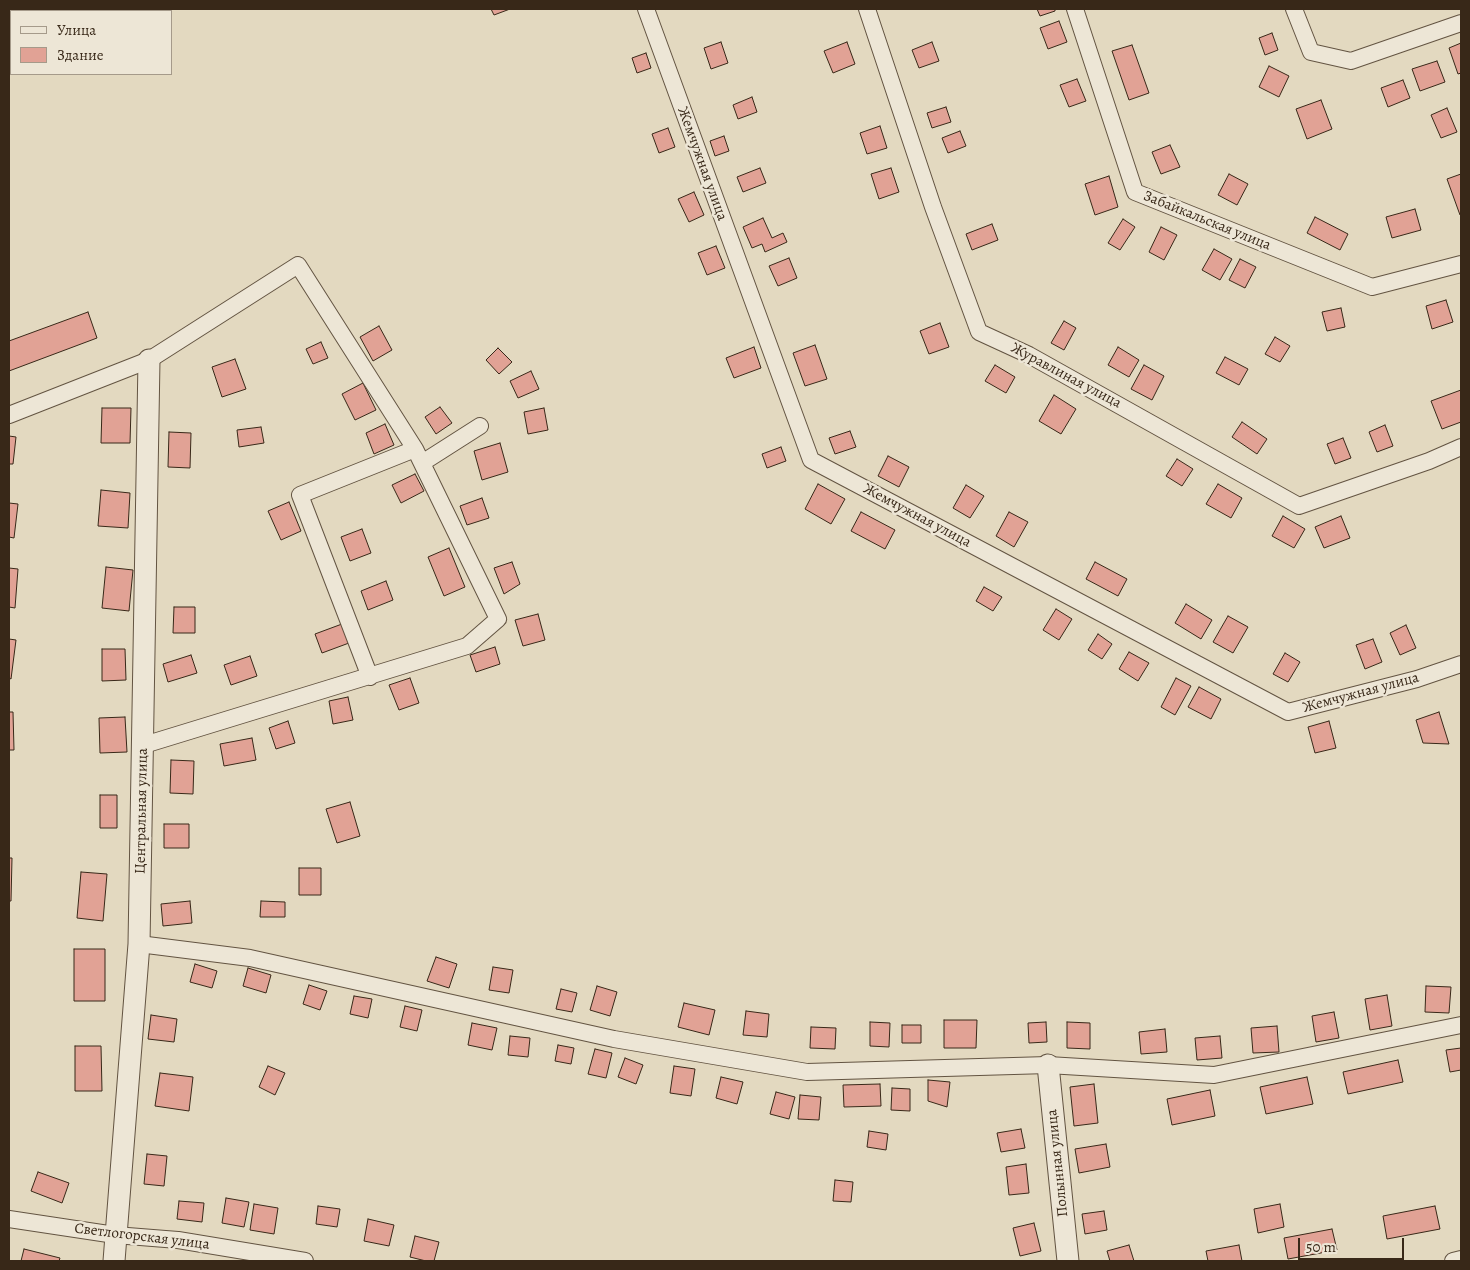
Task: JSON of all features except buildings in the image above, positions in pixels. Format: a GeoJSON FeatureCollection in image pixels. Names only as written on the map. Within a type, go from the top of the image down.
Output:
{"type":"FeatureCollection","features":[{"type":"Feature","properties":{"kind":"street","name":"Жемчужная улица"},"geometry":{"type":"LineString","coordinates":[[646,9],[811,460],[1288,712],[1417,679],[1461,664]]}},
{"type":"Feature","properties":{"kind":"street","name":"Журавлиная улица"},"geometry":{"type":"LineString","coordinates":[[866,9],[933,207],[979,332],[1030,355],[1299,506],[1429,461],[1461,447]]}},
{"type":"Feature","properties":{"kind":"street","name":"Забайкальская улица"},"geometry":{"type":"LineString","coordinates":[[1075,9],[1135,192],[1372,287],[1461,264]]}},
{"type":"Feature","properties":{"kind":"street"},"geometry":{"type":"LineString","coordinates":[[1294,9],[1311,52],[1350,61],[1461,23]]}},
{"type":"Feature","properties":{"kind":"street"},"geometry":{"type":"LineString","coordinates":[[9,415],[149,360],[298,265],[419,456],[498,619],[467,646],[144,745]]}},
{"type":"Feature","properties":{"kind":"street","name":"Центральная улица"},"geometry":{"type":"LineString","coordinates":[[114,1261],[139,944],[144,745],[149,360]]}},
{"type":"Feature","properties":{"kind":"street"},"geometry":{"type":"LineString","coordinates":[[370,677],[300,495],[419,456],[480,426]]}},
{"type":"Feature","properties":{"kind":"street"},"geometry":{"type":"LineString","coordinates":[[139,944],[250,958],[614,1039],[806,1072],[1048,1065],[1214,1075],[1461,1025]]}},
{"type":"Feature","properties":{"kind":"street","name":"Полынная улица"},"geometry":{"type":"LineString","coordinates":[[1048,1065],[1068,1261]]}},
{"type":"Feature","properties":{"kind":"street","name":"Светлогорская улица"},"geometry":{"type":"LineString","coordinates":[[9,1219],[115,1235],[178,1240],[305,1261]]}},
{"type":"Feature","properties":{"kind":"street"},"geometry":{"type":"LineString","coordinates":[[1453,1261],[1461,1259]]}}]}
